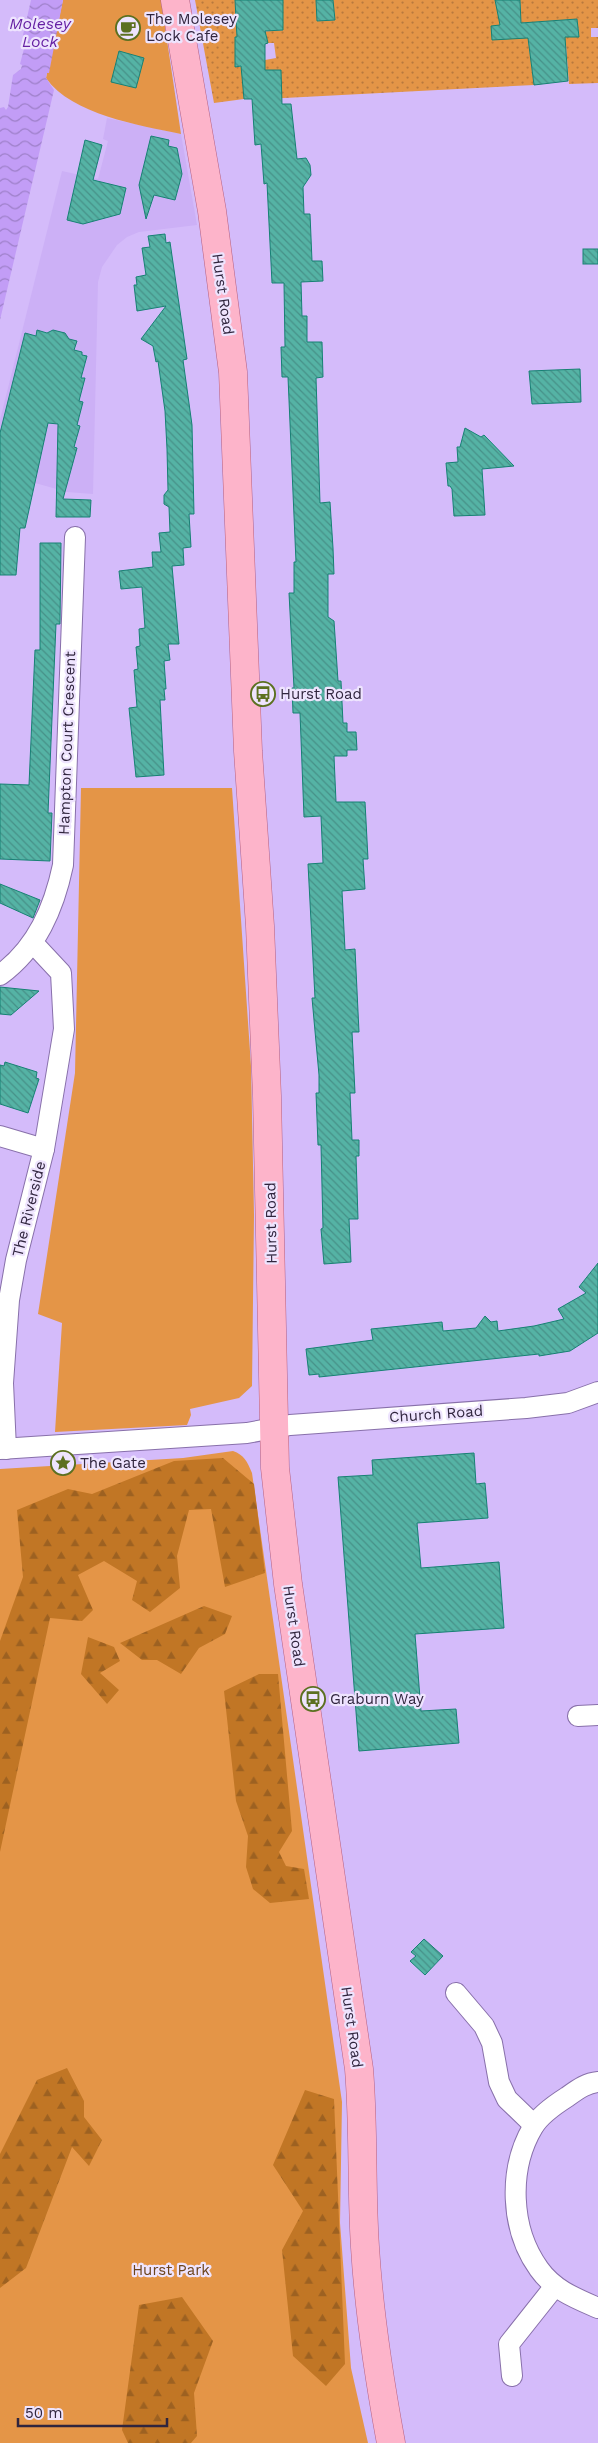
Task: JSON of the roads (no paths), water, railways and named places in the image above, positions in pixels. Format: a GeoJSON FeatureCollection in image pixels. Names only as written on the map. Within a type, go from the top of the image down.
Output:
{"type":"FeatureCollection","features":[{"type":"Feature","properties":{"kind":"main road","name":"Hurst Road"},"geometry":{"type":"LineString","coordinates":[[174,0],[212,210],[234,381],[248,741],[260,926],[270,1154],[273,1428],[288,1584],[359,2069],[363,2117],[365,2245],[369,2301],[376,2363],[390,2443]]}},
{"type":"Feature","properties":{"kind":"street","name":"Hampton Court Crescent"},"geometry":{"type":"LineString","coordinates":[[0,974],[19,959],[33,943],[48,916],[58,890],[63,864],[75,537]]}},
{"type":"Feature","properties":{"kind":"street","name":"The Riverside"},"geometry":{"type":"LineString","coordinates":[[3,1449],[3,1383],[9,1300],[16,1260],[44,1149],[64,1029],[61,973],[33,943]]}},
{"type":"Feature","properties":{"kind":"street","name":"The Riverside"},"geometry":{"type":"LineString","coordinates":[[0,1136],[44,1149]]}},
{"type":"Feature","properties":{"kind":"street","name":"Church Road"},"geometry":{"type":"LineString","coordinates":[[273,1428],[290,1425],[526,1408],[568,1403],[598,1392]]}},
{"type":"Feature","properties":{"kind":"street"},"geometry":{"type":"LineString","coordinates":[[3,1449],[247,1433],[273,1428]]}},
{"type":"Feature","properties":{"kind":"street"},"geometry":{"type":"LineString","coordinates":[[456,1993],[484,2026],[492,2043],[499,2082],[507,2099],[534,2125]]}},
{"type":"Feature","properties":{"kind":"street"},"geometry":{"type":"LineString","coordinates":[[598,2082],[590,2083],[556,2103],[534,2125],[524,2144],[516,2174],[516,2205],[523,2238],[538,2269],[560,2292],[598,2308]]}},
{"type":"Feature","properties":{"kind":"street"},"geometry":{"type":"LineString","coordinates":[[512,2376],[509,2344],[555,2286]]}},
{"type":"Feature","properties":{"kind":"water","name":"Molesey Lock"},"geometry":{"type":"Polygon","coordinates":[[[31,0],[63,0],[49,73],[47,73],[46,78],[54,90],[0,320],[0,108],[4,107],[6,110],[8,107],[13,75],[21,69],[22,65],[20,64],[25,45],[23,35],[31,0]]]}},
{"type":"Feature","properties":{"kind":"place","name":"The Molesey Lock Cafe"},"geometry":{"type":"Point","coordinates":[128,28]}},
{"type":"Feature","properties":{"kind":"place","name":"Hurst Road"},"geometry":{"type":"Point","coordinates":[263,694]}},
{"type":"Feature","properties":{"kind":"place","name":"The Gate"},"geometry":{"type":"Point","coordinates":[63,1463]}},
{"type":"Feature","properties":{"kind":"place","name":"Graburn Way"},"geometry":{"type":"Point","coordinates":[313,1699]}},
{"type":"Feature","properties":{"kind":"park label","name":"Hurst Park"},"geometry":{"type":"Point","coordinates":[171,2270]}}]}
